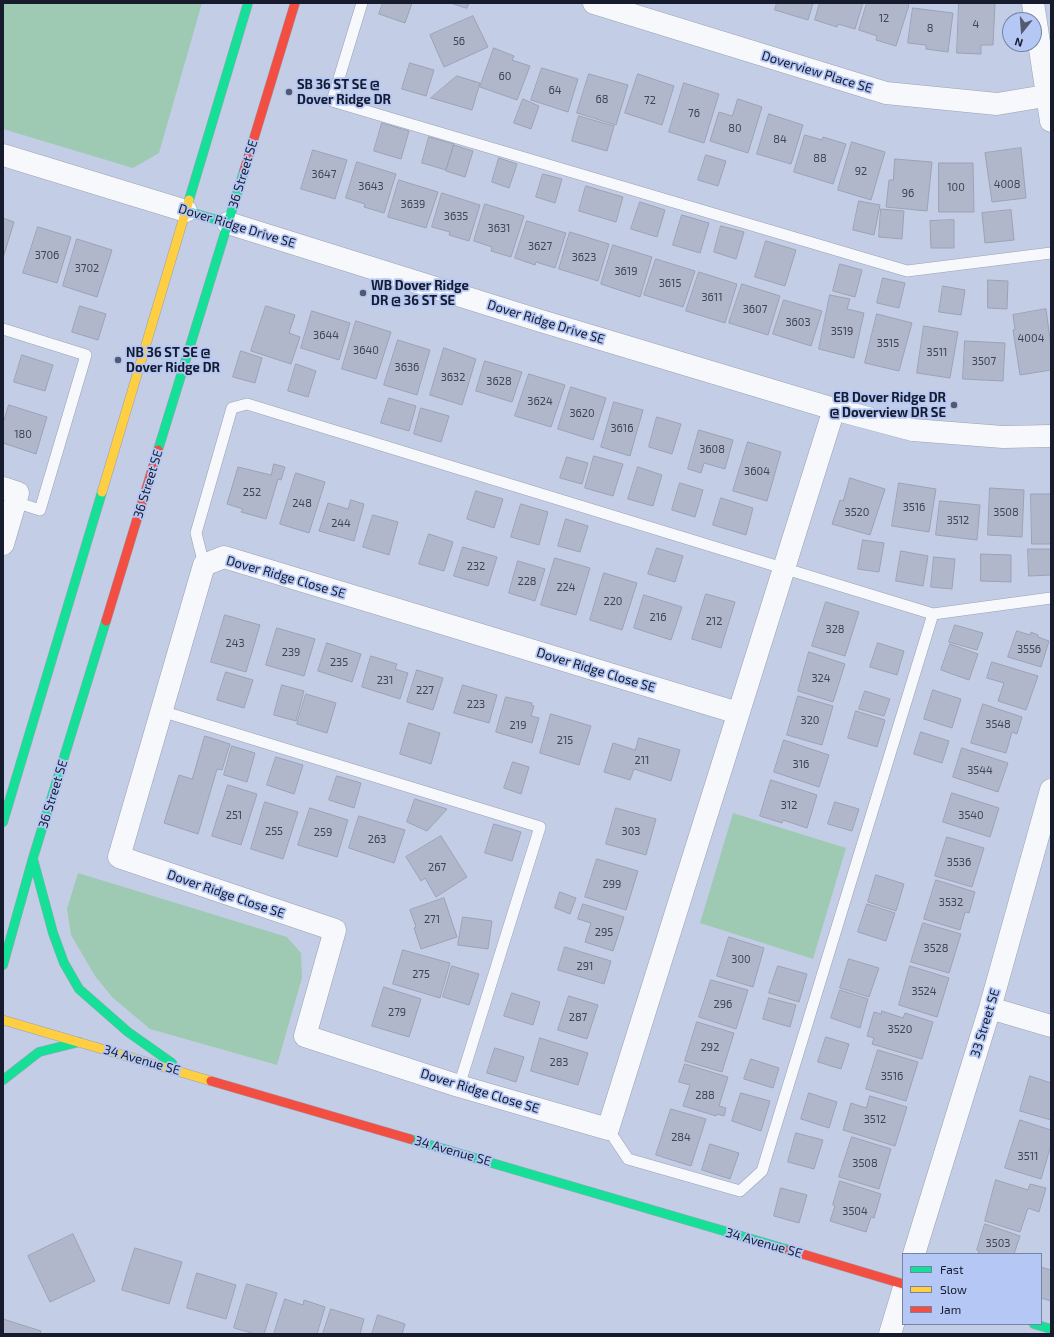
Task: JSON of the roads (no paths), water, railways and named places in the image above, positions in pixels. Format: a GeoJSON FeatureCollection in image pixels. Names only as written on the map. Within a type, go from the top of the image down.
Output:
{"type":"FeatureCollection","features":[{"type":"Feature","properties":{"kind":"main road"},"geometry":{"type":"LineString","coordinates":[[3,822],[248,3]]}},
{"type":"Feature","properties":{"kind":"main road","name":"36 Street SE"},"geometry":{"type":"LineString","coordinates":[[3,965],[33,858],[295,3]]}},
{"type":"Feature","properties":{"kind":"main road","name":"Dover Ridge Drive SE"},"geometry":{"type":"LineString","coordinates":[[186,211],[228,223]]}},
{"type":"Feature","properties":{"kind":"main road"},"geometry":{"type":"LineString","coordinates":[[33,858],[53,933],[64,963],[79,989],[128,1032],[184,1072]]}},
{"type":"Feature","properties":{"kind":"main road","name":"34 Avenue SE"},"geometry":{"type":"LineString","coordinates":[[3,1020],[902,1284]]}},
{"type":"Feature","properties":{"kind":"main road"},"geometry":{"type":"LineString","coordinates":[[3,1080],[40,1052],[80,1042]]}},
{"type":"Feature","properties":{"kind":"main road"},"geometry":{"type":"LineString","coordinates":[[1037,1325],[1051,1329]]}},
{"type":"Feature","properties":{"kind":"street","name":"Doverview Place SE"},"geometry":{"type":"LineString","coordinates":[[594,3],[886,93],[997,104],[1049,96]]}},
{"type":"Feature","properties":{"kind":"street"},"geometry":{"type":"LineString","coordinates":[[1033,3],[1049,96],[1051,121]]}},
{"type":"Feature","properties":{"kind":"street","name":"Dover Ridge Drive SE"},"geometry":{"type":"LineString","coordinates":[[3,155],[186,211]]}},
{"type":"Feature","properties":{"kind":"street","name":"Dover Ridge Drive SE"},"geometry":{"type":"LineString","coordinates":[[228,223],[542,321],[834,409],[913,430],[1003,437],[1051,436]]}},
{"type":"Feature","properties":{"kind":"street"},"geometry":{"type":"LineString","coordinates":[[608,1129],[834,409]]}},
{"type":"Feature","properties":{"kind":"street"},"geometry":{"type":"LineString","coordinates":[[3,544],[9,495]]}},
{"type":"Feature","properties":{"kind":"street","name":"Dover Ridge Close SE"},"geometry":{"type":"LineString","coordinates":[[608,1129],[459,1086],[304,1036],[335,930],[119,857],[204,566],[224,557],[738,713]]}},
{"type":"Feature","properties":{"kind":"street","name":"33 Street SE"},"geometry":{"type":"LineString","coordinates":[[914,1253],[990,1008],[1051,790]]}},
{"type":"Feature","properties":{"kind":"street"},"geometry":{"type":"LineString","coordinates":[[990,1008],[1051,1026]]}},
{"type":"Feature","properties":{"kind":"street"},"geometry":{"type":"LineString","coordinates":[[890,1334],[902,1294]]}},
{"type":"Feature","properties":{"kind":"lane"},"geometry":{"type":"LineString","coordinates":[[362,3],[332,101],[907,272],[1051,254]]}},
{"type":"Feature","properties":{"kind":"lane"},"geometry":{"type":"LineString","coordinates":[[3,329],[86,355],[40,510],[9,495]]}},
{"type":"Feature","properties":{"kind":"lane"},"geometry":{"type":"LineString","coordinates":[[204,566],[196,533],[232,408],[247,404],[933,614],[1051,598]]}},
{"type":"Feature","properties":{"kind":"lane"},"geometry":{"type":"LineString","coordinates":[[608,1129],[628,1159],[740,1191],[762,1171],[933,614]]}},
{"type":"Feature","properties":{"kind":"lane"},"geometry":{"type":"LineString","coordinates":[[162,711],[540,827],[459,1086]]}},
{"type":"Feature","properties":{"kind":"place","name":"SB 36 ST SE @ Dover Ridge DR"},"geometry":{"type":"Point","coordinates":[289,92]}},
{"type":"Feature","properties":{"kind":"place","name":"WB Dover Ridge DR @ 36 ST SE"},"geometry":{"type":"Point","coordinates":[363,293]}},
{"type":"Feature","properties":{"kind":"place","name":"NB 36 ST SE @ Dover Ridge DR"},"geometry":{"type":"Point","coordinates":[118,360]}},
{"type":"Feature","properties":{"kind":"place","name":"EB Dover Ridge DR @ Doverview DR SE"},"geometry":{"type":"Point","coordinates":[954,405]}}]}
